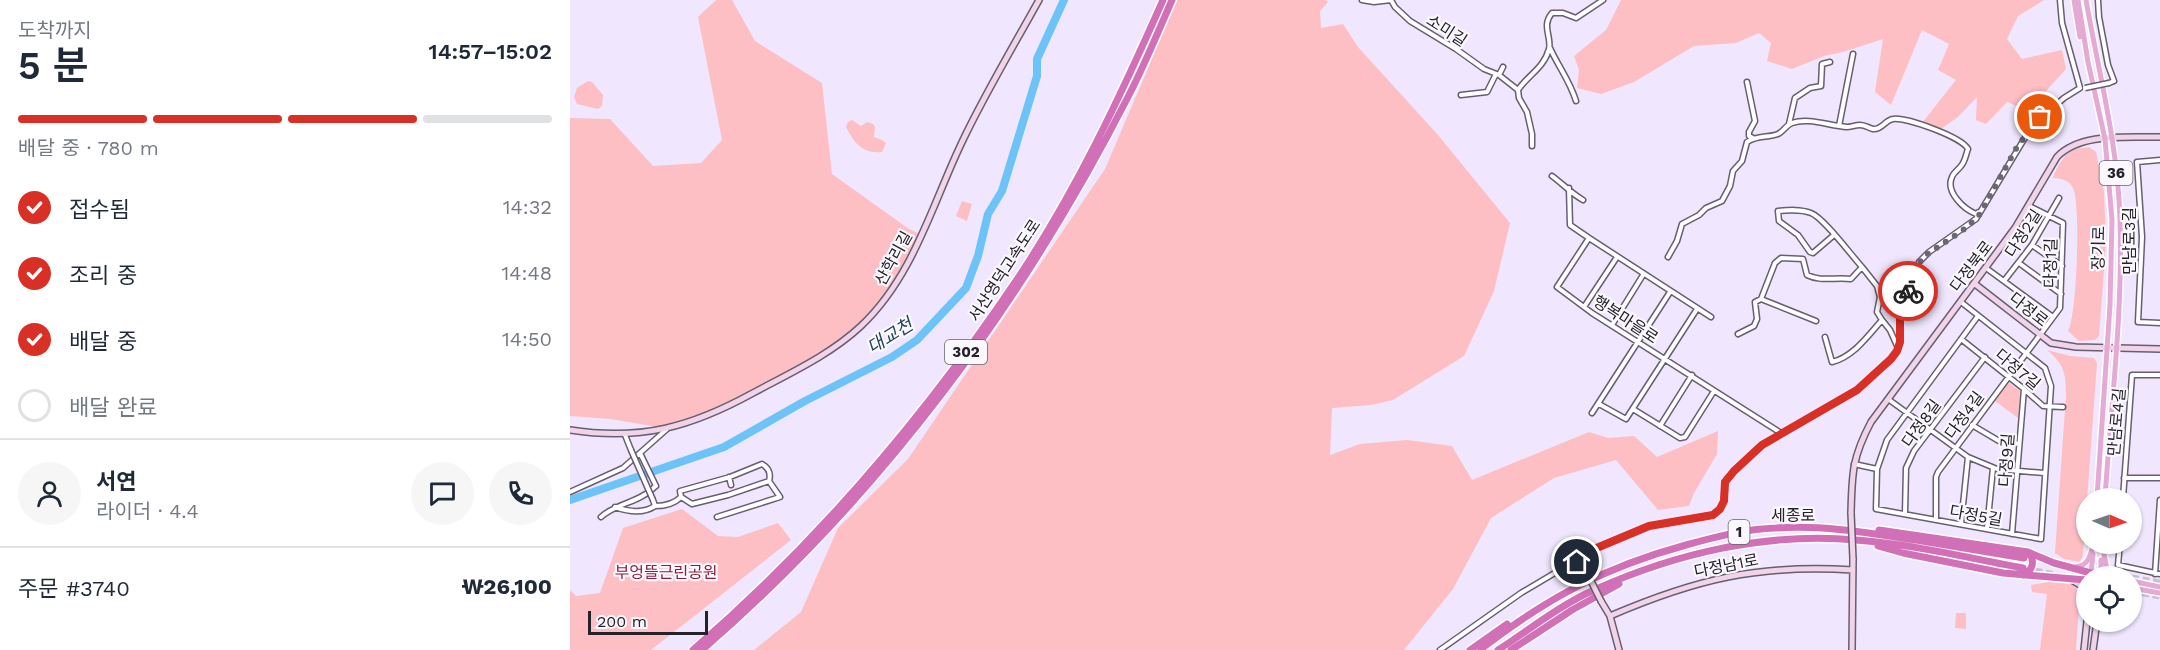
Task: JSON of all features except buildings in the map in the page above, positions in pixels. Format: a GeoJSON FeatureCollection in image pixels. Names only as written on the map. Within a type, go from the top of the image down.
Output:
{"type":"FeatureCollection","features":[{"type":"Feature","properties":{"kind":"highway","name":"서산영덕고속도로"},"geometry":{"type":"LineString","coordinates":[[693,650],[736,613],[844,504],[960,361],[1019,276],[1064,201],[1122,92],[1163,0]]}},
{"type":"Feature","properties":{"kind":"highway","name":"서산영덕고속도로"},"geometry":{"type":"LineString","coordinates":[[702,650],[790,570],[849,507],[907,439],[965,364],[1024,278],[1071,203],[1130,94],[1172,0]]}},
{"type":"Feature","properties":{"kind":"highway","name":"세종로"},"geometry":{"type":"LineString","coordinates":[[1480,649],[1522,618],[1587,580],[1670,549],[1739,532],[1776,528],[1841,526],[1872,529],[2026,555],[2076,570]]}},
{"type":"Feature","properties":{"kind":"highway","name":"세종로"},"geometry":{"type":"LineString","coordinates":[[1498,650],[1593,591],[1654,567],[1741,544],[1812,539],[1855,540],[1960,565],[2065,578],[2076,577]]}},
{"type":"Feature","properties":{"kind":"highway"},"geometry":{"type":"LineString","coordinates":[[1470,649],[1557,591],[1625,560],[1670,549]]}},
{"type":"Feature","properties":{"kind":"highway"},"geometry":{"type":"LineString","coordinates":[[2023,571],[2032,567],[2033,561],[2026,555]]}},
{"type":"Feature","properties":{"kind":"highway"},"geometry":{"type":"LineString","coordinates":[[1511,650],[1572,610],[1654,567]]}},
{"type":"Feature","properties":{"kind":"main road","name":"장기로"},"geometry":{"type":"LineString","coordinates":[[2076,0],[2105,139],[2112,220],[2110,305],[2098,488]]}},
{"type":"Feature","properties":{"kind":"main road","name":"장기로"},"geometry":{"type":"LineString","coordinates":[[2087,2],[2114,138],[2120,219],[2115,348],[2106,488]]}},
{"type":"Feature","properties":{"kind":"main road"},"geometry":{"type":"LineString","coordinates":[[2068,567],[2080,567],[2089,560],[2091,554]]}},
{"type":"Feature","properties":{"kind":"main road"},"geometry":{"type":"LineString","coordinates":[[2142,583],[2160,587]]}},
{"type":"Feature","properties":{"kind":"main road"},"geometry":{"type":"LineString","coordinates":[[2142,590],[2160,593]]}},
{"type":"Feature","properties":{"kind":"street","name":"산학리길"},"geometry":{"type":"LineString","coordinates":[[570,430],[625,435],[667,429],[726,407],[813,360],[848,337],[877,309],[908,265],[962,142],[1039,0]]}},
{"type":"Feature","properties":{"kind":"street","name":"소미길"},"geometry":{"type":"LineString","coordinates":[[1362,0],[1374,2],[1391,0],[1410,21],[1518,90]]}},
{"type":"Feature","properties":{"kind":"street"},"geometry":{"type":"LineString","coordinates":[[1576,101],[1570,84],[1558,66],[1550,47],[1547,25],[1552,13],[1563,13],[1576,18],[1603,0]]}},
{"type":"Feature","properties":{"kind":"street"},"geometry":{"type":"LineString","coordinates":[[2060,0],[2062,23],[2083,88]]}},
{"type":"Feature","properties":{"kind":"street"},"geometry":{"type":"LineString","coordinates":[[1587,552],[1649,526],[1713,515],[1724,501],[1725,482],[1762,445],[1857,390],[1891,359],[1898,348],[1901,334],[1900,315],[1919,262],[1929,252],[1966,228],[1981,212],[2017,147],[2032,126],[2064,98],[2083,88],[2114,81],[2108,65],[2098,0]]}},
{"type":"Feature","properties":{"kind":"street"},"geometry":{"type":"LineString","coordinates":[[1532,146],[1527,112],[1519,98],[1518,90],[1543,63],[1550,47]]}},
{"type":"Feature","properties":{"kind":"street"},"geometry":{"type":"LineString","coordinates":[[1839,126],[1853,54]]}},
{"type":"Feature","properties":{"kind":"street"},"geometry":{"type":"LineString","coordinates":[[1789,125],[1795,98],[1810,87],[1821,86],[1822,64],[1830,62]]}},
{"type":"Feature","properties":{"kind":"street"},"geometry":{"type":"LineString","coordinates":[[1461,95],[1487,92],[1503,67]]}},
{"type":"Feature","properties":{"kind":"street"},"geometry":{"type":"LineString","coordinates":[[1747,82],[1755,121],[1749,136],[1754,138]]}},
{"type":"Feature","properties":{"kind":"street"},"geometry":{"type":"LineString","coordinates":[[1668,257],[1677,241],[1682,225],[1706,208],[1722,201],[1730,186],[1733,171],[1742,161],[1745,146],[1754,138],[1779,134],[1789,125],[1808,121],[1839,126],[1858,125],[1878,128],[1889,119],[1895,118],[1927,127],[1962,142],[1968,148],[1963,165],[1952,175],[1950,182],[1952,191],[1963,207],[1976,214],[1981,212]]}},
{"type":"Feature","properties":{"kind":"street","name":"다정북로"},"geometry":{"type":"LineString","coordinates":[[1852,650],[1853,464],[1871,422],[1975,284],[2029,206],[2050,165],[2063,150],[2079,142],[2114,138],[2160,137]]}},
{"type":"Feature","properties":{"kind":"street","name":"만남로3길"},"geometry":{"type":"LineString","coordinates":[[2160,160],[2137,162],[2142,237],[2138,322],[2160,323]]}},
{"type":"Feature","properties":{"kind":"street"},"geometry":{"type":"LineString","coordinates":[[1552,176],[1583,200]]}},
{"type":"Feature","properties":{"kind":"street"},"geometry":{"type":"LineString","coordinates":[[1569,188],[1570,225],[1711,317]]}},
{"type":"Feature","properties":{"kind":"street","name":"다정2길"},"geometry":{"type":"LineString","coordinates":[[2004,281],[2032,245],[2059,198]]}},
{"type":"Feature","properties":{"kind":"street","name":"다정1길"},"geometry":{"type":"LineString","coordinates":[[2029,206],[2063,223],[2060,308],[2040,335]]}},
{"type":"Feature","properties":{"kind":"street"},"geometry":{"type":"LineString","coordinates":[[1813,254],[1798,236],[1779,221],[1778,211],[1808,212],[1817,215],[1878,285],[1880,297],[1877,312],[1890,330],[1898,348]]}},
{"type":"Feature","properties":{"kind":"street"},"geometry":{"type":"LineString","coordinates":[[1738,334],[1754,326],[1757,319],[1755,302],[1761,299],[1775,263],[1781,258],[1803,259],[1813,254],[1834,235]]}},
{"type":"Feature","properties":{"kind":"street","name":"행복마을로"},"geometry":{"type":"LineString","coordinates":[[1589,238],[1557,286],[1584,307],[1782,434]]}},
{"type":"Feature","properties":{"kind":"street"},"geometry":{"type":"LineString","coordinates":[[2032,245],[2062,267]]}},
{"type":"Feature","properties":{"kind":"street"},"geometry":{"type":"LineString","coordinates":[[1584,307],[1617,257]]}},
{"type":"Feature","properties":{"kind":"street"},"geometry":{"type":"LineString","coordinates":[[1803,259],[1807,275],[1820,280],[1851,279],[1862,267]]}},
{"type":"Feature","properties":{"kind":"street"},"geometry":{"type":"LineString","coordinates":[[2018,262],[2061,294]]}},
{"type":"Feature","properties":{"kind":"street"},"geometry":{"type":"LineString","coordinates":[[1986,268],[2053,317]]}},
{"type":"Feature","properties":{"kind":"street"},"geometry":{"type":"LineString","coordinates":[[1612,325],[1643,274]]}},
{"type":"Feature","properties":{"kind":"street","name":"다정로"},"geometry":{"type":"LineString","coordinates":[[1975,284],[2051,343],[2076,347],[2160,349]]}},
{"type":"Feature","properties":{"kind":"street"},"geometry":{"type":"LineString","coordinates":[[1593,413],[1670,292]]}},
{"type":"Feature","properties":{"kind":"street"},"geometry":{"type":"LineString","coordinates":[[1761,299],[1816,321]]}},
{"type":"Feature","properties":{"kind":"street","name":"다정5길"},"geometry":{"type":"LineString","coordinates":[[1961,302],[2044,368],[2049,376],[2051,386],[2041,539],[1876,509],[1877,469],[1887,440],[1978,316]]}},
{"type":"Feature","properties":{"kind":"street"},"geometry":{"type":"LineString","coordinates":[[1599,404],[1626,419],[1697,309]]}},
{"type":"Feature","properties":{"kind":"street"},"geometry":{"type":"LineString","coordinates":[[1825,337],[1832,362],[1841,359],[1859,345],[1882,320]]}},
{"type":"Feature","properties":{"kind":"street","name":"다정4길"},"geometry":{"type":"LineString","coordinates":[[1936,520],[1936,477],[2040,335]]}},
{"type":"Feature","properties":{"kind":"street","name":"다정7길"},"geometry":{"type":"LineString","coordinates":[[1961,339],[2024,388],[2040,404],[2063,407]]}},
{"type":"Feature","properties":{"kind":"street","name":"다정8길"},"geometry":{"type":"LineString","coordinates":[[1905,514],[1905,481],[1908,463],[1920,442],[1985,357]]}},
{"type":"Feature","properties":{"kind":"street"},"geometry":{"type":"LineString","coordinates":[[1659,426],[1692,375]]}},
{"type":"Feature","properties":{"kind":"street","name":"만남로4길"},"geometry":{"type":"LineString","coordinates":[[2123,488],[2132,375],[2160,375]]}},
{"type":"Feature","properties":{"kind":"street","name":"다정9길"},"geometry":{"type":"LineString","coordinates":[[2012,534],[2024,388]]}},
{"type":"Feature","properties":{"kind":"street"},"geometry":{"type":"LineString","coordinates":[[1633,409],[1680,438],[1684,436],[1714,391]]}},
{"type":"Feature","properties":{"kind":"street"},"geometry":{"type":"LineString","coordinates":[[1888,399],[1932,429],[1968,458],[1993,468],[2044,473]]}},
{"type":"Feature","properties":{"kind":"street"},"geometry":{"type":"LineString","coordinates":[[1972,425],[1999,441],[2019,444]]}},
{"type":"Feature","properties":{"kind":"street","name":"산학리길"},"geometry":{"type":"LineString","coordinates":[[570,492],[623,468],[667,429]]}},
{"type":"Feature","properties":{"kind":"street"},"geometry":{"type":"LineString","coordinates":[[625,435],[655,506]]}},
{"type":"Feature","properties":{"kind":"street"},"geometry":{"type":"LineString","coordinates":[[601,517],[615,507],[645,495],[656,486],[640,453]]}},
{"type":"Feature","properties":{"kind":"street"},"geometry":{"type":"LineString","coordinates":[[1961,524],[1968,458]]}},
{"type":"Feature","properties":{"kind":"street"},"geometry":{"type":"LineString","coordinates":[[717,518],[780,497],[769,481],[770,473],[766,467],[762,464],[729,477],[680,491],[681,497],[692,504],[769,481]]}},
{"type":"Feature","properties":{"kind":"street"},"geometry":{"type":"LineString","coordinates":[[1853,464],[1877,469]]}},
{"type":"Feature","properties":{"kind":"street"},"geometry":{"type":"LineString","coordinates":[[1987,529],[1993,468]]}},
{"type":"Feature","properties":{"kind":"street"},"geometry":{"type":"LineString","coordinates":[[729,477],[731,485]]}},
{"type":"Feature","properties":{"kind":"street"},"geometry":{"type":"LineString","coordinates":[[2124,478],[2160,478]]}},
{"type":"Feature","properties":{"kind":"street"},"geometry":{"type":"LineString","coordinates":[[615,507],[641,512],[655,506],[665,506],[681,497]]}},
{"type":"Feature","properties":{"kind":"street"},"geometry":{"type":"LineString","coordinates":[[2119,554],[2118,565],[2157,574],[2160,500]]}},
{"type":"Feature","properties":{"kind":"street"},"geometry":{"type":"LineString","coordinates":[[1584,566],[1588,558],[1587,552],[1582,548],[1575,549],[1573,556],[1575,561],[1584,566],[1610,616],[1619,650]]}},
{"type":"Feature","properties":{"kind":"street"},"geometry":{"type":"LineString","coordinates":[[1440,650],[1521,593],[1575,561]]}},
{"type":"Feature","properties":{"kind":"street","name":"다정남1로"},"geometry":{"type":"LineString","coordinates":[[1610,616],[1663,594],[1736,574],[1795,568],[1853,570]]}},
{"type":"Feature","properties":{"kind":"street"},"geometry":{"type":"LineString","coordinates":[[2065,578],[2076,582]]}},
{"type":"Feature","properties":{"kind":"street"},"geometry":{"type":"LineString","coordinates":[[2084,650],[2086,632]]}},
{"type":"Feature","properties":{"kind":"street"},"geometry":{"type":"LineString","coordinates":[[2093,650],[2095,632]]}},
{"type":"Feature","properties":{"kind":"green space"},"geometry":{"type":"Polygon","coordinates":[[[716,0],[732,0],[755,41],[822,83],[832,174],[909,229],[922,235],[877,309],[834,347],[732,404],[663,428],[611,419],[570,416],[570,118],[610,119],[653,166],[701,163],[722,140],[698,17],[716,0]]]}},
{"type":"Feature","properties":{"kind":"green space"},"geometry":{"type":"Polygon","coordinates":[[[1177,0],[1326,0],[1328,2],[1320,11],[1321,28],[1343,24],[1358,47],[1438,135],[1510,223],[1494,291],[1464,356],[1393,400],[1371,405],[1332,408],[1330,455],[1360,444],[1407,440],[1452,446],[1472,480],[1589,432],[1608,438],[1634,436],[1657,457],[1718,431],[1717,454],[1689,506],[1658,510],[1616,460],[1554,478],[1491,518],[1453,589],[1404,650],[754,650],[801,612],[838,528],[908,459],[1105,169],[1177,0]]]}},
{"type":"Feature","properties":{"kind":"green space"},"geometry":{"type":"Polygon","coordinates":[[[1621,0],[2044,0],[2018,16],[2007,39],[2022,59],[2062,50],[2066,69],[2028,111],[2007,102],[1986,124],[1976,120],[1977,97],[1958,117],[1941,129],[1922,123],[1956,80],[1938,70],[1949,44],[1922,30],[1891,105],[1875,92],[1883,39],[1824,56],[1792,69],[1767,61],[1771,43],[1759,33],[1736,43],[1694,46],[1634,82],[1601,94],[1577,88],[1579,70],[1574,56],[1606,30],[1621,0]]]}},
{"type":"Feature","properties":{"kind":"green space"},"geometry":{"type":"Polygon","coordinates":[[[588,81],[592,82],[603,95],[602,106],[598,109],[577,104],[574,97],[577,88],[588,81]]]}},
{"type":"Feature","properties":{"kind":"green space"},"geometry":{"type":"Polygon","coordinates":[[[852,120],[861,126],[867,122],[873,124],[874,137],[886,143],[882,152],[864,149],[852,138],[846,127],[852,120]]]}},
{"type":"Feature","properties":{"kind":"green space"},"geometry":{"type":"Polygon","coordinates":[[[2089,147],[2096,152],[2104,192],[2106,243],[2099,336],[2095,340],[2079,341],[2068,331],[2076,283],[2075,198],[2073,188],[2067,181],[2053,178],[2070,151],[2089,147]]]}},
{"type":"Feature","properties":{"kind":"green space"},"geometry":{"type":"Polygon","coordinates":[[[962,201],[972,204],[967,221],[956,216],[962,201]]]}},
{"type":"Feature","properties":{"kind":"green space"},"geometry":{"type":"Polygon","coordinates":[[[2047,350],[2070,356],[2094,358],[2097,363],[2088,488],[2076,488],[2076,554],[2083,554],[2080,562],[2064,559],[2055,553],[2066,395],[2064,375],[2057,360],[2047,350]]]}},
{"type":"Feature","properties":{"kind":"green space"},"geometry":{"type":"Polygon","coordinates":[[[2009,383],[2020,391],[2018,418],[1995,401],[2009,383]]]}},
{"type":"Feature","properties":{"kind":"green space","name":"부엉뜰근린공원"},"geometry":{"type":"Polygon","coordinates":[[[682,509],[718,536],[738,537],[778,523],[791,540],[651,650],[570,650],[570,590],[576,596],[600,593],[623,528],[682,509]]]}},
{"type":"Feature","properties":{"kind":"green space"},"geometry":{"type":"Polygon","coordinates":[[[2049,582],[2073,584],[2076,588],[2076,650],[2040,650],[2047,594],[2032,592],[2031,585],[2049,582]]]}},
{"type":"Feature","properties":{"kind":"green space"},"geometry":{"type":"Polygon","coordinates":[[[1956,613],[1966,613],[1966,629],[1955,628],[1956,613]]]}},
{"type":"Feature","properties":{"kind":"waterway","name":"대교천"},"geometry":{"type":"LineString","coordinates":[[570,500],[724,447],[805,401],[892,357],[917,340],[966,288],[978,256],[988,214],[1002,191],[1037,76],[1037,59],[1064,0]]}},
{"type":"Feature","properties":{"kind":"tunnel"},"geometry":{"type":"LineString","coordinates":[[2025,569],[2055,575]]}},
{"type":"Feature","properties":{"kind":"tunnel"},"geometry":{"type":"LineString","coordinates":[[2142,580],[2160,583]]}},
{"type":"Feature","properties":{"kind":"tunnel"},"geometry":{"type":"LineString","coordinates":[[2142,593],[2160,596]]}},
{"type":"Feature","properties":{"kind":"way so far"},"geometry":{"type":"LineString","coordinates":[[1908,291],[1915,270],[1923,257],[1966,228],[1980,214],[2017,147],[2040,117]]}},
{"type":"Feature","properties":{"kind":"route"},"geometry":{"type":"LineString","coordinates":[[1577,562],[1586,561],[1587,552],[1649,526],[1713,515],[1724,501],[1725,482],[1762,445],[1841,401],[1857,390],[1891,359],[1900,342],[1900,315],[1908,291]]}}]}
